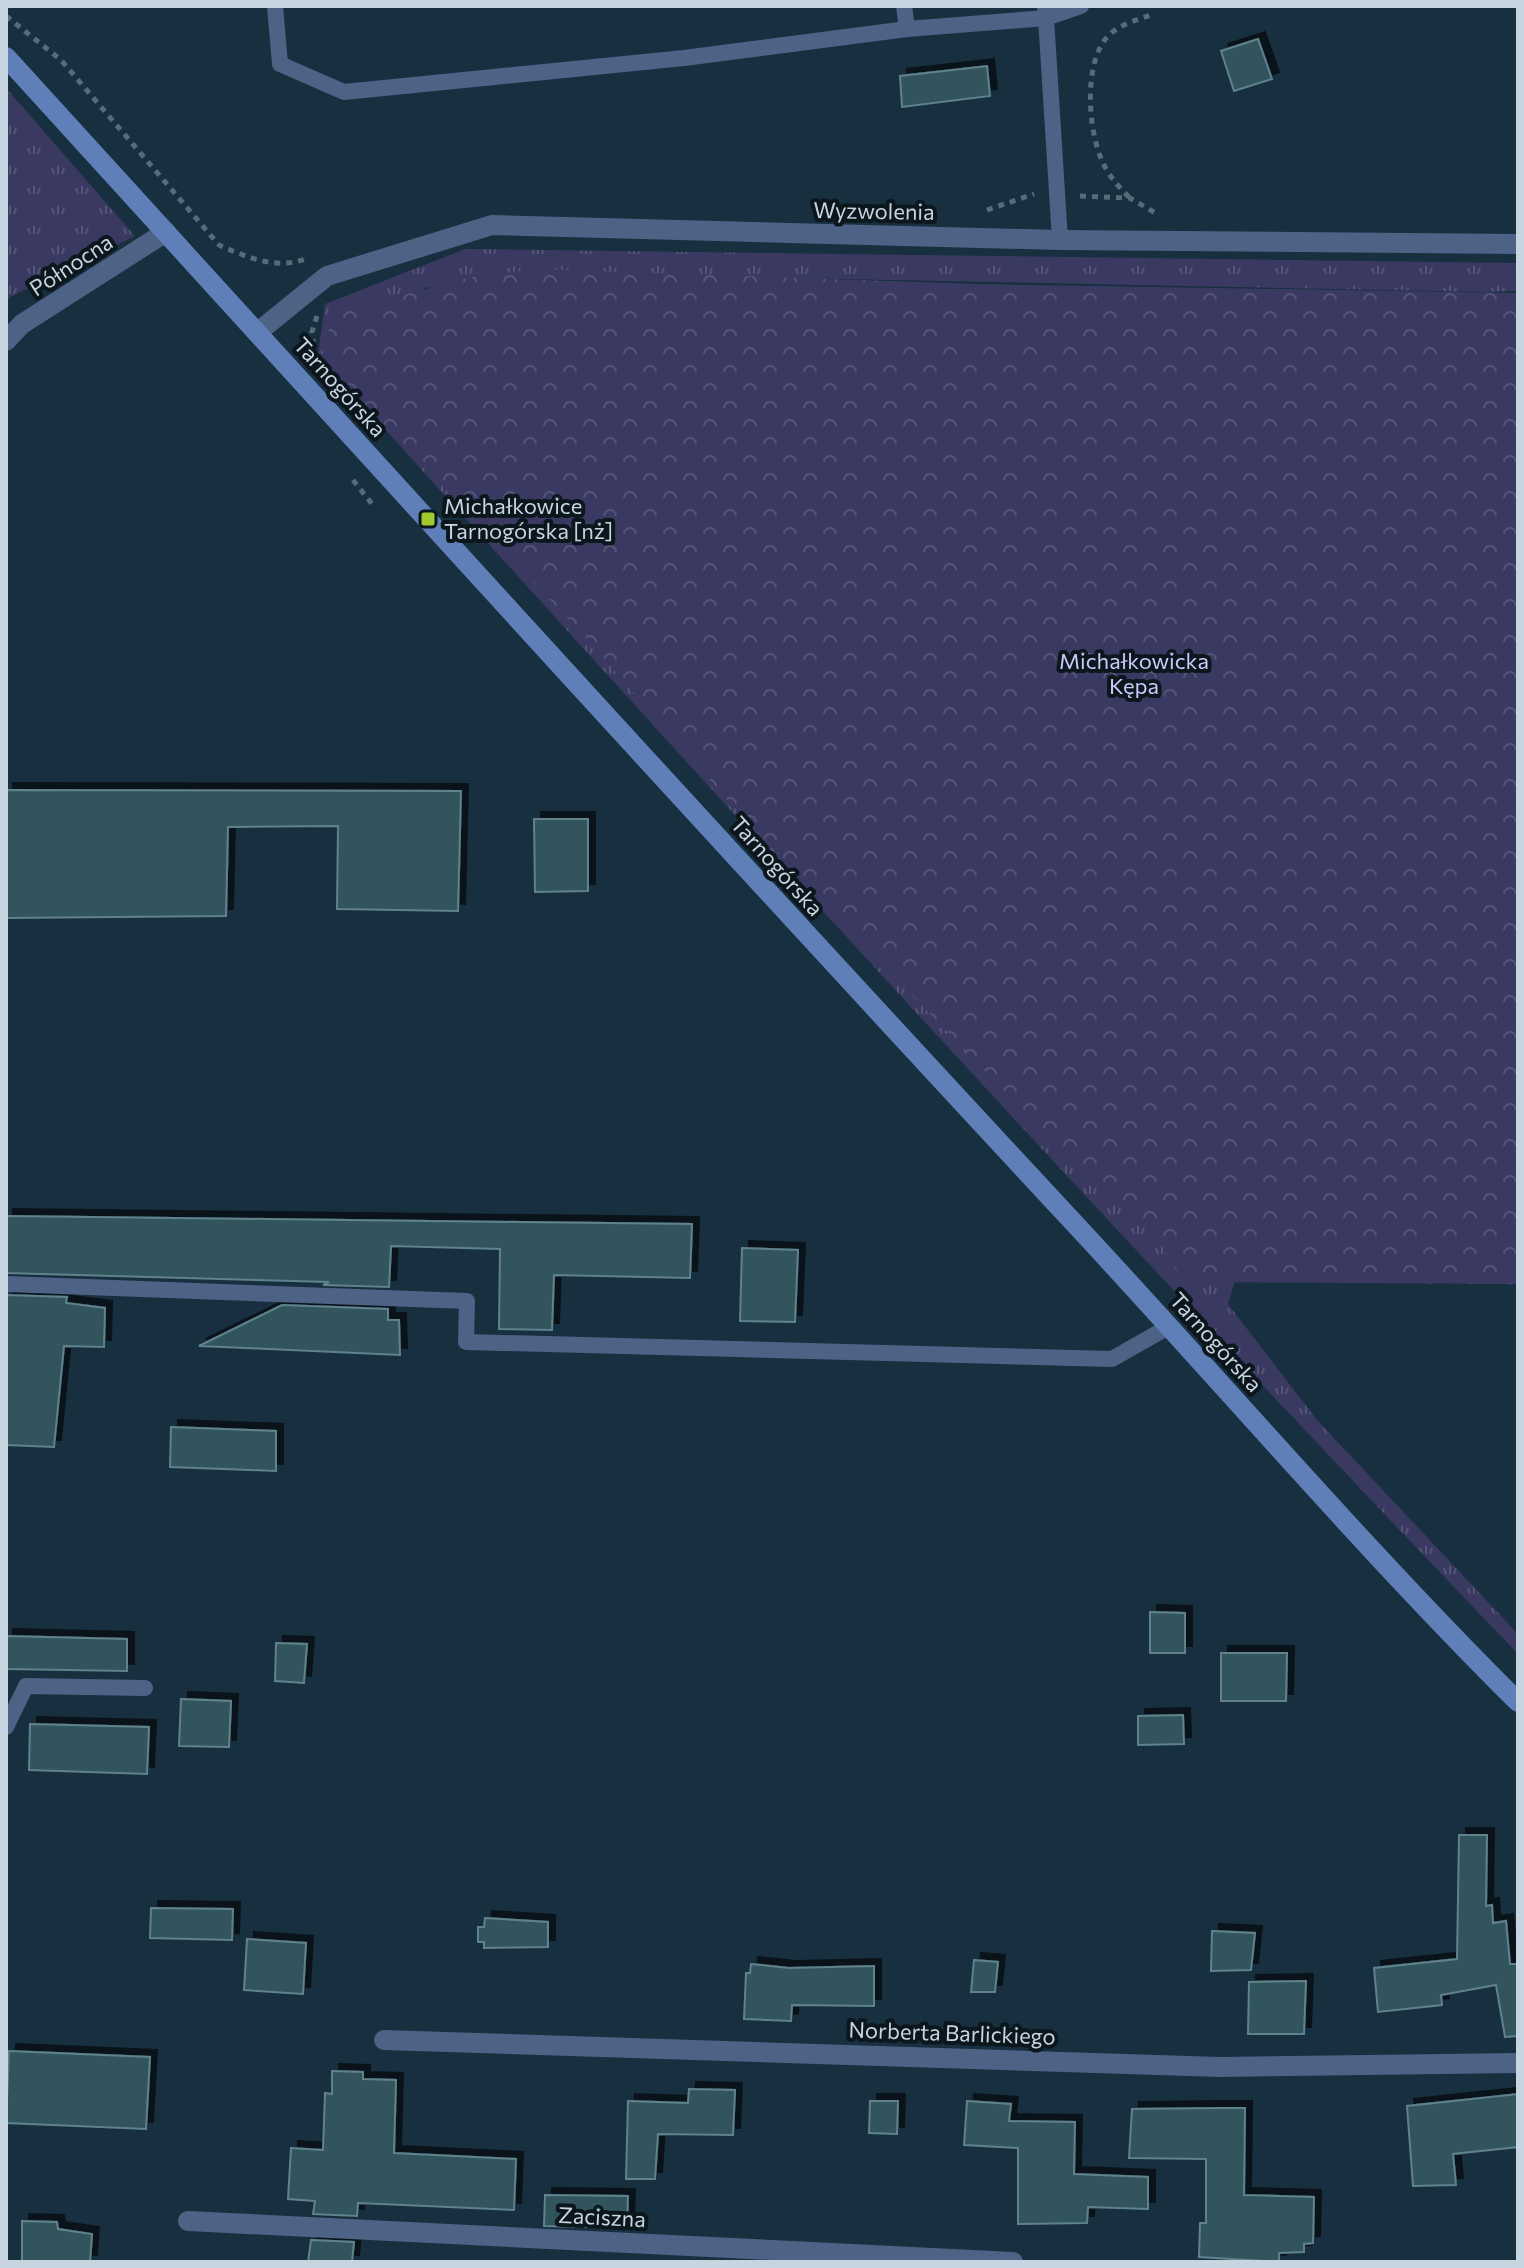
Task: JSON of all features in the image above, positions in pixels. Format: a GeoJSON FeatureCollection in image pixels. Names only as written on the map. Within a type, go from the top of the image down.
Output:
{"type":"FeatureCollection","features":[{"type":"Feature","properties":{"kind":"street","name":"Tarnogórska"},"geometry":{"type":"LineString","coordinates":[[6,57],[806,934],[1170,1326],[1431,1616],[1518,1702]]}},
{"type":"Feature","properties":{"kind":"street","name":"Wyzwolenia"},"geometry":{"type":"LineString","coordinates":[[258,332],[327,276],[492,225],[1060,240],[1518,244]]}},
{"type":"Feature","properties":{"kind":"street","name":"Północna"},"geometry":{"type":"LineString","coordinates":[[6,341],[22,324],[166,232]]}},
{"type":"Feature","properties":{"kind":"street","name":"Norberta Barlickiego"},"geometry":{"type":"LineString","coordinates":[[384,2040],[1220,2067],[1518,2063]]}},
{"type":"Feature","properties":{"kind":"street","name":"Zaciszna"},"geometry":{"type":"LineString","coordinates":[[188,2221],[1013,2262]]}},
{"type":"Feature","properties":{"kind":"lane"},"geometry":{"type":"LineString","coordinates":[[275,6],[280,64],[344,92],[684,58],[1081,6]]}},
{"type":"Feature","properties":{"kind":"lane"},"geometry":{"type":"LineString","coordinates":[[904,6],[907,29]]}},
{"type":"Feature","properties":{"kind":"lane"},"geometry":{"type":"LineString","coordinates":[[1046,12],[1060,240]]}},
{"type":"Feature","properties":{"kind":"lane"},"geometry":{"type":"LineString","coordinates":[[6,1284],[467,1301],[466,1342],[1112,1359],[1170,1326]]}},
{"type":"Feature","properties":{"kind":"lane"},"geometry":{"type":"LineString","coordinates":[[6,1727],[26,1686],[145,1688]]}},
{"type":"Feature","properties":{"kind":"path"},"geometry":{"type":"LineString","coordinates":[[1130,198],[1113,181],[1101,160],[1089,81],[1106,37],[1120,26],[1151,15]]}},
{"type":"Feature","properties":{"kind":"path"},"geometry":{"type":"LineString","coordinates":[[6,16],[61,60],[219,245],[254,261],[296,263],[310,257]]}},
{"type":"Feature","properties":{"kind":"green space"},"geometry":{"type":"Polygon","coordinates":[[[6,88],[135,236],[10,297],[6,303],[6,88]]]}},
{"type":"Feature","properties":{"kind":"green space"},"geometry":{"type":"Polygon","coordinates":[[[465,249],[1518,263],[1518,291],[1484,292],[544,273],[425,288],[361,350],[1240,1265],[1228,1304],[1317,1420],[1518,1634],[1518,1654],[913,1009],[318,355],[325,304],[465,249]]]}},
{"type":"Feature","properties":{"kind":"green space","name":"Michałkowicka Kępa"},"geometry":{"type":"Polygon","coordinates":[[[535,269],[978,284],[1518,293],[1518,1284],[1183,1282],[1151,1228],[1076,1166],[865,946],[722,794],[588,640],[363,402],[320,348],[333,322],[350,309],[472,277],[535,269]]]}},
{"type":"Feature","properties":{"kind":"building"},"geometry":{"type":"Polygon","coordinates":[[[1258,39],[1272,79],[1234,91],[1221,51],[1258,39]]]}},
{"type":"Feature","properties":{"kind":"building"},"geometry":{"type":"Polygon","coordinates":[[[987,66],[990,96],[902,107],[900,76],[987,66]]]}},
{"type":"Feature","properties":{"kind":"building"},"geometry":{"type":"Polygon","coordinates":[[[6,790],[461,791],[458,911],[337,909],[338,826],[228,827],[226,916],[6,918],[6,790]]]}},
{"type":"Feature","properties":{"kind":"building"},"geometry":{"type":"Polygon","coordinates":[[[534,819],[588,819],[588,891],[535,892],[534,819]]]}},
{"type":"Feature","properties":{"kind":"building"},"geometry":{"type":"Polygon","coordinates":[[[6,1216],[692,1224],[690,1278],[554,1275],[552,1330],[499,1329],[500,1249],[391,1246],[389,1287],[323,1285],[329,1282],[6,1273],[6,1216]]]}},
{"type":"Feature","properties":{"kind":"building"},"geometry":{"type":"Polygon","coordinates":[[[742,1248],[798,1250],[795,1322],[740,1321],[742,1248]]]}},
{"type":"Feature","properties":{"kind":"building"},"geometry":{"type":"Polygon","coordinates":[[[6,1295],[67,1297],[66,1303],[105,1308],[104,1347],[64,1346],[54,1447],[6,1445],[6,1295]]]}},
{"type":"Feature","properties":{"kind":"building"},"geometry":{"type":"Polygon","coordinates":[[[282,1305],[388,1309],[388,1320],[399,1320],[400,1355],[199,1346],[282,1305]]]}},
{"type":"Feature","properties":{"kind":"building"},"geometry":{"type":"Polygon","coordinates":[[[171,1427],[276,1431],[276,1471],[170,1467],[171,1427]]]}},
{"type":"Feature","properties":{"kind":"building"},"geometry":{"type":"Polygon","coordinates":[[[1150,1612],[1185,1613],[1185,1653],[1150,1653],[1150,1612]]]}},
{"type":"Feature","properties":{"kind":"building"},"geometry":{"type":"Polygon","coordinates":[[[6,1636],[127,1639],[127,1671],[6,1669],[6,1636]]]}},
{"type":"Feature","properties":{"kind":"building"},"geometry":{"type":"Polygon","coordinates":[[[276,1643],[307,1644],[304,1683],[275,1681],[276,1643]]]}},
{"type":"Feature","properties":{"kind":"building"},"geometry":{"type":"Polygon","coordinates":[[[1221,1653],[1287,1653],[1286,1701],[1221,1701],[1221,1653]]]}},
{"type":"Feature","properties":{"kind":"building"},"geometry":{"type":"Polygon","coordinates":[[[181,1699],[231,1701],[229,1747],[179,1746],[181,1699]]]}},
{"type":"Feature","properties":{"kind":"building"},"geometry":{"type":"Polygon","coordinates":[[[1183,1715],[1184,1744],[1138,1745],[1138,1716],[1183,1715]]]}},
{"type":"Feature","properties":{"kind":"building"},"geometry":{"type":"Polygon","coordinates":[[[30,1724],[149,1727],[147,1774],[29,1770],[30,1724]]]}},
{"type":"Feature","properties":{"kind":"building"},"geometry":{"type":"Polygon","coordinates":[[[1459,1835],[1487,1835],[1486,1906],[1492,1905],[1493,1923],[1506,1921],[1510,1964],[1518,1964],[1518,2036],[1505,2037],[1496,1985],[1441,1995],[1442,2005],[1378,2012],[1374,1968],[1457,1959],[1459,1835]]]}},
{"type":"Feature","properties":{"kind":"building"},"geometry":{"type":"Polygon","coordinates":[[[151,1908],[233,1909],[232,1940],[150,1938],[151,1908]]]}},
{"type":"Feature","properties":{"kind":"building"},"geometry":{"type":"Polygon","coordinates":[[[485,1918],[548,1922],[548,1947],[484,1948],[484,1942],[478,1942],[478,1927],[484,1927],[485,1918]]]}},
{"type":"Feature","properties":{"kind":"building"},"geometry":{"type":"Polygon","coordinates":[[[1212,1931],[1255,1933],[1251,1970],[1211,1971],[1212,1931]]]}},
{"type":"Feature","properties":{"kind":"building"},"geometry":{"type":"Polygon","coordinates":[[[247,1939],[306,1943],[303,1994],[244,1990],[247,1939]]]}},
{"type":"Feature","properties":{"kind":"building"},"geometry":{"type":"Polygon","coordinates":[[[974,1960],[998,1962],[995,1992],[971,1992],[974,1960]]]}},
{"type":"Feature","properties":{"kind":"building"},"geometry":{"type":"Polygon","coordinates":[[[751,1964],[789,1968],[874,1966],[874,2006],[792,2005],[791,2021],[744,2019],[746,1973],[750,1973],[751,1964]]]}},
{"type":"Feature","properties":{"kind":"building"},"geometry":{"type":"Polygon","coordinates":[[[1306,1981],[1304,2034],[1248,2034],[1249,1982],[1306,1981]]]}},
{"type":"Feature","properties":{"kind":"building"},"geometry":{"type":"Polygon","coordinates":[[[9,2051],[150,2057],[146,2129],[6,2123],[9,2051]]]}},
{"type":"Feature","properties":{"kind":"building"},"geometry":{"type":"Polygon","coordinates":[[[332,2071],[363,2072],[363,2079],[396,2080],[394,2153],[516,2159],[514,2210],[358,2203],[357,2216],[313,2214],[315,2201],[288,2199],[291,2148],[323,2150],[325,2093],[332,2094],[332,2071]]]}},
{"type":"Feature","properties":{"kind":"building"},"geometry":{"type":"Polygon","coordinates":[[[689,2089],[735,2090],[733,2135],[658,2134],[655,2179],[626,2179],[628,2101],[688,2103],[689,2089]]]}},
{"type":"Feature","properties":{"kind":"building"},"geometry":{"type":"Polygon","coordinates":[[[1518,2094],[1518,2147],[1453,2154],[1456,2185],[1413,2186],[1407,2106],[1518,2094]]]}},
{"type":"Feature","properties":{"kind":"building"},"geometry":{"type":"Polygon","coordinates":[[[870,2101],[898,2101],[897,2134],[869,2133],[870,2101]]]}},
{"type":"Feature","properties":{"kind":"building"},"geometry":{"type":"Polygon","coordinates":[[[967,2101],[1011,2104],[1009,2121],[1075,2122],[1074,2174],[1148,2177],[1148,2209],[1088,2207],[1087,2223],[1018,2224],[1018,2148],[964,2145],[967,2101]]]}},
{"type":"Feature","properties":{"kind":"building"},"geometry":{"type":"Polygon","coordinates":[[[1245,2108],[1244,2195],[1314,2197],[1313,2243],[1304,2244],[1304,2252],[1279,2253],[1279,2262],[1199,2257],[1200,2223],[1206,2223],[1206,2159],[1129,2158],[1132,2109],[1245,2108]]]}},
{"type":"Feature","properties":{"kind":"building"},"geometry":{"type":"Polygon","coordinates":[[[545,2195],[628,2196],[627,2228],[544,2226],[545,2195]]]}},
{"type":"Feature","properties":{"kind":"building"},"geometry":{"type":"Polygon","coordinates":[[[22,2221],[57,2222],[58,2229],[92,2234],[90,2262],[22,2262],[22,2221]]]}},
{"type":"Feature","properties":{"kind":"building"},"geometry":{"type":"Polygon","coordinates":[[[311,2240],[354,2242],[352,2262],[308,2262],[311,2240]]]}},
{"type":"Feature","properties":{"kind":"place","name":"Michałkowice Tarnogórska [nż]"},"geometry":{"type":"Point","coordinates":[428,519]}}]}
